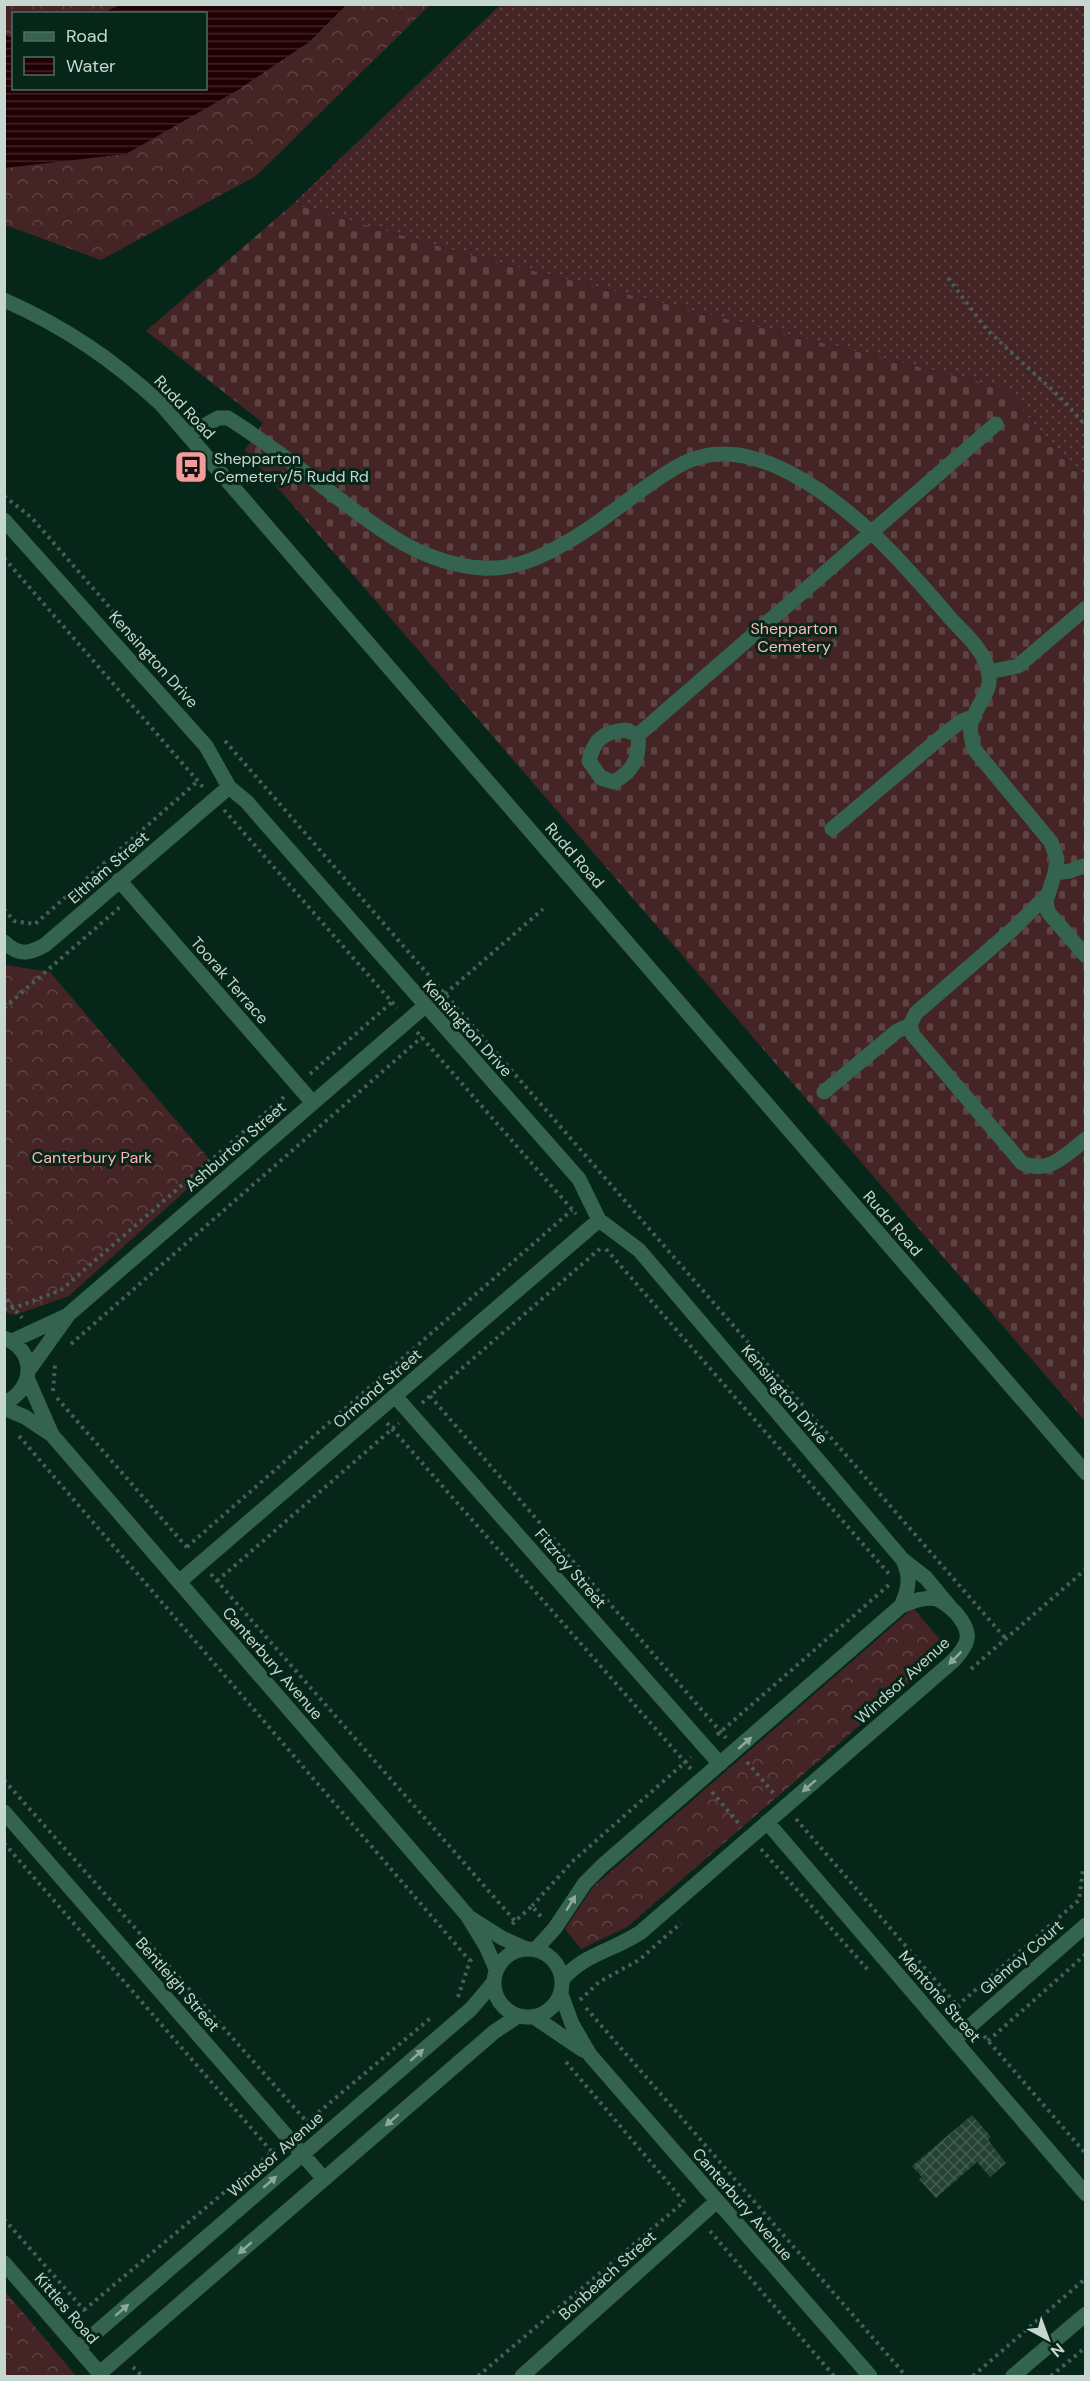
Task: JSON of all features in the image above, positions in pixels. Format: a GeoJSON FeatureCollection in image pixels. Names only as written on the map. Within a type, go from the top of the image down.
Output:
{"type":"FeatureCollection","features":[{"type":"Feature","properties":{"kind":"street","name":"Rudd Road"},"geometry":{"type":"LineString","coordinates":[[4,300],[51,323],[103,355],[161,404],[1086,1473]]}},
{"type":"Feature","properties":{"kind":"street"},"geometry":{"type":"LineString","coordinates":[[189,435],[218,418],[228,418],[390,537],[438,560],[482,568],[519,565],[544,556],[582,534],[681,464],[712,453],[758,458],[792,474],[823,494],[887,547],[981,652],[988,672],[987,693],[971,723],[970,736],[974,748],[1051,842],[1057,859],[1046,901],[1048,912],[1086,956]]}},
{"type":"Feature","properties":{"kind":"street"},"geometry":{"type":"LineString","coordinates":[[638,735],[996,424]]}},
{"type":"Feature","properties":{"kind":"street","name":"Kensington Drive"},"geometry":{"type":"LineString","coordinates":[[4,520],[206,746],[229,788],[247,802],[579,1179],[594,1225],[639,1250],[903,1560],[926,1578],[950,1607]]}},
{"type":"Feature","properties":{"kind":"street"},"geometry":{"type":"LineString","coordinates":[[988,672],[1018,666],[1086,608]]}},
{"type":"Feature","properties":{"kind":"street"},"geometry":{"type":"LineString","coordinates":[[832,829],[947,732],[962,721],[975,716]]}},
{"type":"Feature","properties":{"kind":"street","name":"Eltham Street"},"geometry":{"type":"LineString","coordinates":[[4,942],[22,952],[32,952],[45,945],[229,788]]}},
{"type":"Feature","properties":{"kind":"street"},"geometry":{"type":"LineString","coordinates":[[1055,873],[1070,871],[1086,865]]}},
{"type":"Feature","properties":{"kind":"street","name":"Toorak Terrace"},"geometry":{"type":"LineString","coordinates":[[119,880],[313,1103]]}},
{"type":"Feature","properties":{"kind":"street"},"geometry":{"type":"LineString","coordinates":[[824,1092],[897,1031],[910,1025],[916,1013],[1012,930],[1048,894]]}},
{"type":"Feature","properties":{"kind":"street","name":"Ashburton Street"},"geometry":{"type":"LineString","coordinates":[[4,1402],[14,1399],[22,1391],[28,1375],[69,1314],[425,1006]]}},
{"type":"Feature","properties":{"kind":"street"},"geometry":{"type":"LineString","coordinates":[[910,1025],[913,1035],[1022,1163],[1033,1168],[1043,1168],[1060,1159],[1086,1139]]}},
{"type":"Feature","properties":{"kind":"street","name":"Ormond Street"},"geometry":{"type":"LineString","coordinates":[[179,1582],[594,1225]]}},
{"type":"Feature","properties":{"kind":"street","name":"Ashburton Street"},"geometry":{"type":"LineString","coordinates":[[8,1340],[69,1314]]}},
{"type":"Feature","properties":{"kind":"street","name":"Canterbury Avenue"},"geometry":{"type":"LineString","coordinates":[[8,1340],[21,1348],[27,1359],[28,1375],[52,1435]]}},
{"type":"Feature","properties":{"kind":"street","name":"Fitzroy Street"},"geometry":{"type":"LineString","coordinates":[[395,1396],[720,1764]]}},
{"type":"Feature","properties":{"kind":"street","name":"Canterbury Avenue"},"geometry":{"type":"LineString","coordinates":[[4,1408],[25,1417],[52,1435],[467,1915],[486,1946],[494,1976]]}},
{"type":"Feature","properties":{"kind":"street"},"geometry":{"type":"LineString","coordinates":[[901,1606],[907,1594],[909,1582],[909,1573],[903,1560]]}},
{"type":"Feature","properties":{"kind":"street"},"geometry":{"type":"LineString","coordinates":[[530,1948],[547,1954],[556,1962],[562,1987],[555,2004],[546,2012],[534,2017],[518,2016],[507,2011],[499,2002],[494,1976],[503,1958],[512,1951],[530,1948],[554,1930],[585,1883],[901,1606],[918,1600],[936,1599],[950,1607]]}},
{"type":"Feature","properties":{"kind":"street","name":"Windsor Avenue"},"geometry":{"type":"LineString","coordinates":[[562,1987],[573,1966],[625,1943],[641,1932],[965,1648],[968,1636],[964,1623],[950,1607]]}},
{"type":"Feature","properties":{"kind":"street","name":"Bentleigh Street"},"geometry":{"type":"LineString","coordinates":[[4,1812],[324,2179]]}},
{"type":"Feature","properties":{"kind":"street","name":"Mentone Street"},"geometry":{"type":"LineString","coordinates":[[767,1822],[1086,2194]]}},
{"type":"Feature","properties":{"kind":"street","name":"Canterbury Avenue"},"geometry":{"type":"LineString","coordinates":[[467,1915],[498,1936],[530,1948]]}},
{"type":"Feature","properties":{"kind":"street","name":"Glenroy Court"},"geometry":{"type":"LineString","coordinates":[[954,2040],[1086,1925]]}},
{"type":"Feature","properties":{"kind":"street","name":"Windsor Avenue"},"geometry":{"type":"LineString","coordinates":[[78,2348],[471,2008],[494,1976]]}},
{"type":"Feature","properties":{"kind":"street","name":"Canterbury Avenue"},"geometry":{"type":"LineString","coordinates":[[562,1987],[567,2012],[590,2055],[870,2376]]}},
{"type":"Feature","properties":{"kind":"street"},"geometry":{"type":"LineString","coordinates":[[101,2375],[122,2354],[494,2032],[518,2016]]}},
{"type":"Feature","properties":{"kind":"street","name":"Canterbury Avenue"},"geometry":{"type":"LineString","coordinates":[[534,2017],[590,2055]]}},
{"type":"Feature","properties":{"kind":"street","name":"Bonbeach Street"},"geometry":{"type":"LineString","coordinates":[[522,2376],[717,2201]]}},
{"type":"Feature","properties":{"kind":"street","name":"Kittles Road"},"geometry":{"type":"LineString","coordinates":[[4,2264],[101,2375]]}},
{"type":"Feature","properties":{"kind":"street"},"geometry":{"type":"LineString","coordinates":[[1013,2376],[1086,2314]]}},
{"type":"Feature","properties":{"kind":"path"},"geometry":{"type":"LineString","coordinates":[[948,278],[987,330],[1063,400],[1086,426]]}},
{"type":"Feature","properties":{"kind":"path"},"geometry":{"type":"LineString","coordinates":[[4,496],[32,518],[140,643]]}},
{"type":"Feature","properties":{"kind":"path"},"geometry":{"type":"LineString","coordinates":[[4,558],[572,1210],[594,1225],[894,1580],[573,1861],[532,1906],[498,1936]]}},
{"type":"Feature","properties":{"kind":"path"},"geometry":{"type":"LineString","coordinates":[[218,732],[1006,1639]]}},
{"type":"Feature","properties":{"kind":"path"},"geometry":{"type":"LineString","coordinates":[[4,909],[14,921],[35,924],[198,781]]}},
{"type":"Feature","properties":{"kind":"path"},"geometry":{"type":"LineString","coordinates":[[218,821],[227,813]]}},
{"type":"Feature","properties":{"kind":"path"},"geometry":{"type":"LineString","coordinates":[[4,1008],[133,896]]}},
{"type":"Feature","properties":{"kind":"path"},"geometry":{"type":"LineString","coordinates":[[445,994],[543,909]]}},
{"type":"Feature","properties":{"kind":"path"},"geometry":{"type":"LineString","coordinates":[[4,1309],[14,1308],[61,1290],[398,998]]}},
{"type":"Feature","properties":{"kind":"path"},"geometry":{"type":"LineString","coordinates":[[64,1350],[422,1037]]}},
{"type":"Feature","properties":{"kind":"path"},"geometry":{"type":"LineString","coordinates":[[187,1547],[572,1210]]}},
{"type":"Feature","properties":{"kind":"path"},"geometry":{"type":"LineString","coordinates":[[55,1358],[53,1394],[515,1921]]}},
{"type":"Feature","properties":{"kind":"path"},"geometry":{"type":"LineString","coordinates":[[361,1394],[873,1976]]}},
{"type":"Feature","properties":{"kind":"path"},"geometry":{"type":"LineString","coordinates":[[430,1396],[1086,2154]]}},
{"type":"Feature","properties":{"kind":"path"},"geometry":{"type":"LineString","coordinates":[[25,1417],[12,1428],[470,1961]]}},
{"type":"Feature","properties":{"kind":"path"},"geometry":{"type":"LineString","coordinates":[[4,1780],[307,2122]]}},
{"type":"Feature","properties":{"kind":"path"},"geometry":{"type":"LineString","coordinates":[[4,1843],[272,2152]]}},
{"type":"Feature","properties":{"kind":"path"},"geometry":{"type":"LineString","coordinates":[[957,2006],[1079,1900],[1086,1868]]}},
{"type":"Feature","properties":{"kind":"path"},"geometry":{"type":"LineString","coordinates":[[532,1906],[554,1930]]}},
{"type":"Feature","properties":{"kind":"path"},"geometry":{"type":"LineString","coordinates":[[471,2008],[456,1996],[470,1961],[486,1946]]}},
{"type":"Feature","properties":{"kind":"path"},"geometry":{"type":"LineString","coordinates":[[988,2041],[1086,1954]]}},
{"type":"Feature","properties":{"kind":"path"},"geometry":{"type":"LineString","coordinates":[[567,2012],[599,1982],[581,1962]]}},
{"type":"Feature","properties":{"kind":"path"},"geometry":{"type":"LineString","coordinates":[[579,2001],[906,2376]]}},
{"type":"Feature","properties":{"kind":"path"},"geometry":{"type":"LineString","coordinates":[[84,2310],[439,2011]]}},
{"type":"Feature","properties":{"kind":"path"},"geometry":{"type":"LineString","coordinates":[[478,2376],[685,2202]]}},
{"type":"Feature","properties":{"kind":"path"},"geometry":{"type":"LineString","coordinates":[[4,2219],[100,2329]]}},
{"type":"Feature","properties":{"kind":"path"},"geometry":{"type":"LineString","coordinates":[[973,2376],[1086,2278]]}},
{"type":"Feature","properties":{"kind":"path"},"geometry":{"type":"LineString","coordinates":[[1051,2376],[1086,2347]]}},
{"type":"Feature","properties":{"kind":"path"},"geometry":{"type":"LineString","coordinates":[[122,2354],[142,2376]]}},
{"type":"Feature","properties":{"kind":"path"},"geometry":{"type":"LineString","coordinates":[[131,2376],[137,2371]]}},
{"type":"Feature","properties":{"kind":"green space"},"geometry":{"type":"Polygon","coordinates":[[[4,5],[121,5],[104,12],[12,12],[12,38],[5,35],[4,5]]]}},
{"type":"Feature","properties":{"kind":"green space"},"geometry":{"type":"Polygon","coordinates":[[[346,5],[430,5],[256,176],[101,260],[5,225],[4,168],[49,162],[309,42],[346,5]]]}},
{"type":"Feature","properties":{"kind":"green space"},"geometry":{"type":"Polygon","coordinates":[[[500,5],[1085,5],[1085,482],[1003,388],[465,254],[293,204],[500,5]]]}},
{"type":"Feature","properties":{"kind":"green space","name":"Shepparton Cemetery"},"geometry":{"type":"Polygon","coordinates":[[[293,204],[465,254],[1003,388],[1085,482],[1085,1421],[245,450],[263,423],[146,331],[293,204]]]}},
{"type":"Feature","properties":{"kind":"green space","name":"Canterbury Park"},"geometry":{"type":"Polygon","coordinates":[[[5,965],[50,972],[214,1165],[69,1296],[15,1315],[4,1312],[5,965]]]}},
{"type":"Feature","properties":{"kind":"green space"},"geometry":{"type":"Polygon","coordinates":[[[913,1608],[948,1649],[627,1927],[581,1949],[565,1929],[593,1887],[913,1608]]]}},
{"type":"Feature","properties":{"kind":"green space"},"geometry":{"type":"Polygon","coordinates":[[[5,2291],[76,2376],[5,2376],[5,2291]]]}},
{"type":"Feature","properties":{"kind":"water"},"geometry":{"type":"Polygon","coordinates":[[[121,4],[346,5],[309,42],[238,90],[126,154],[5,168],[5,35],[12,38],[12,90],[207,90],[207,12],[104,12],[121,4]]]}},
{"type":"Feature","properties":{"kind":"building"},"geometry":{"type":"Polygon","coordinates":[[[972,2115],[991,2137],[988,2140],[1006,2163],[990,2177],[977,2162],[936,2198],[919,2179],[922,2177],[912,2166],[972,2115]]]}},
{"type":"Feature","properties":{"kind":"place","name":"Shepparton Cemetery/5 Rudd Rd"},"geometry":{"type":"Point","coordinates":[191,467]}}]}
